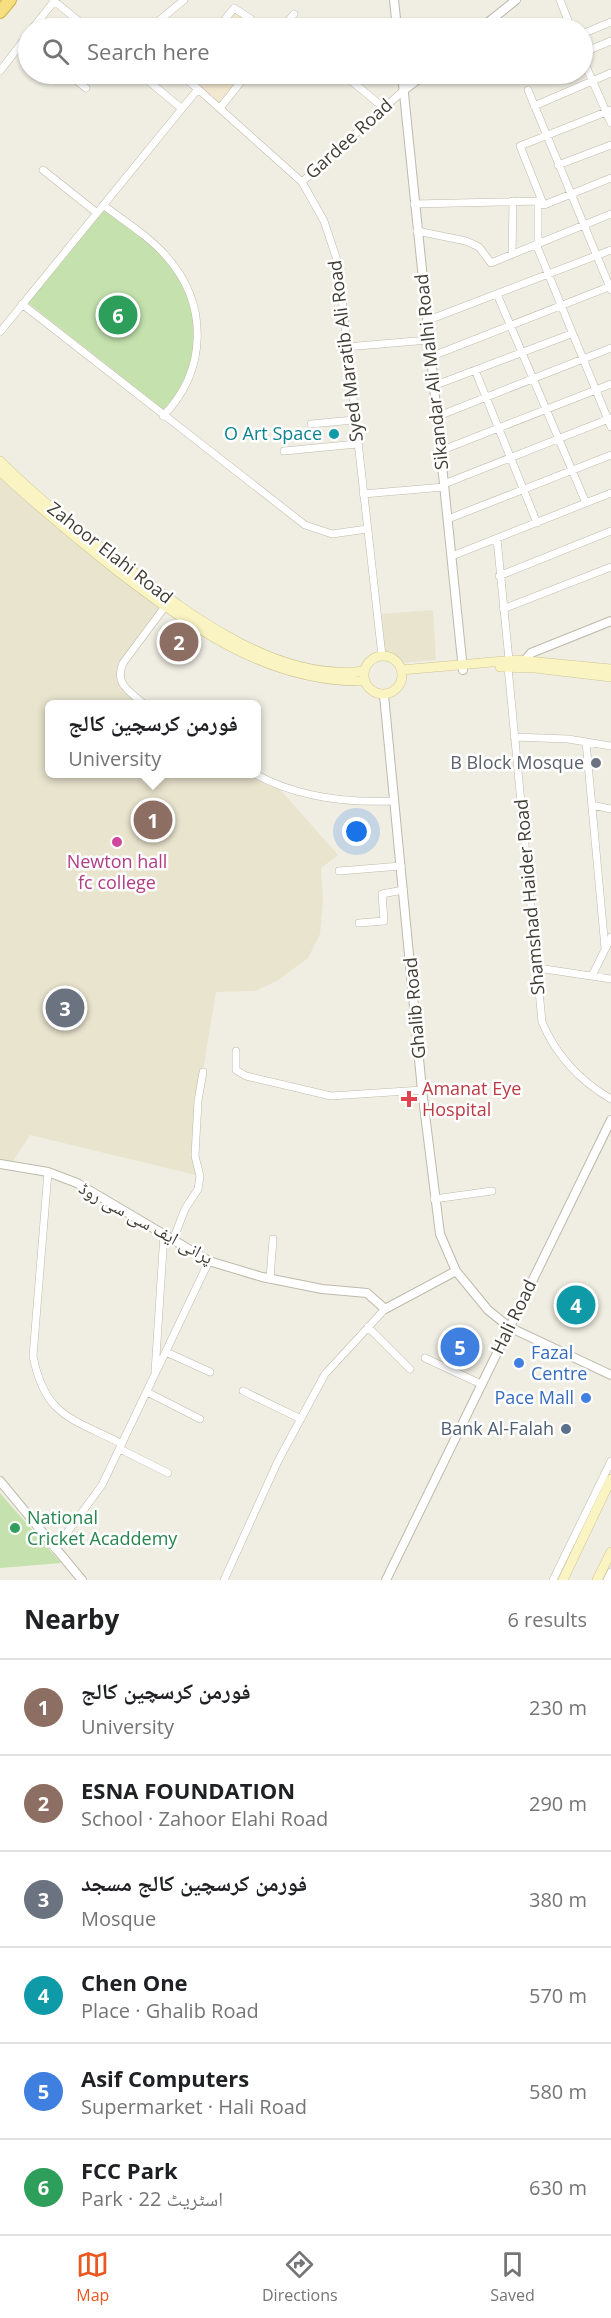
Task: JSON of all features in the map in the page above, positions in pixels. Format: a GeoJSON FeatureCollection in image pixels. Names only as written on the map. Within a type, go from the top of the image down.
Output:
{"type":"FeatureCollection","features":[{"type":"Feature","properties":{"kind":"highway"},"geometry":{"type":"LineString","coordinates":[[0,12],[10,0]]}},
{"type":"Feature","properties":{"kind":"main road","name":"Zahoor Elahi Road"},"geometry":{"type":"LineString","coordinates":[[0,461],[59,515],[168,604],[206,625],[287,662],[336,672],[364,670]]}},
{"type":"Feature","properties":{"kind":"main road","name":"Zahoor Elahi Road"},"geometry":{"type":"LineString","coordinates":[[0,471],[52,519],[213,638],[287,671],[324,681],[364,681]]}},
{"type":"Feature","properties":{"kind":"main road"},"geometry":{"type":"LineString","coordinates":[[382,656],[394,660],[402,673],[399,687],[384,695],[371,692],[364,681],[364,670],[370,660],[382,656]]}},
{"type":"Feature","properties":{"kind":"main road"},"geometry":{"type":"LineString","coordinates":[[402,673],[509,664],[525,660],[611,669]]}},
{"type":"Feature","properties":{"kind":"main road"},"geometry":{"type":"LineString","coordinates":[[509,664],[611,677]]}},
{"type":"Feature","properties":{"kind":"main road"},"geometry":{"type":"LineString","coordinates":[[563,1580],[611,1479]]}},
{"type":"Feature","properties":{"kind":"main road"},"geometry":{"type":"LineString","coordinates":[[597,1580],[611,1552]]}},
{"type":"Feature","properties":{"kind":"street"},"geometry":{"type":"LineString","coordinates":[[40,18],[54,0],[75,18]]}},
{"type":"Feature","properties":{"kind":"street"},"geometry":{"type":"LineString","coordinates":[[162,18],[184,0]]}},
{"type":"Feature","properties":{"kind":"street"},"geometry":{"type":"LineString","coordinates":[[393,0],[396,18]]}},
{"type":"Feature","properties":{"kind":"street"},"geometry":{"type":"LineString","coordinates":[[494,18],[516,0]]}},
{"type":"Feature","properties":{"kind":"street"},"geometry":{"type":"LineString","coordinates":[[560,0],[567,18]]}},
{"type":"Feature","properties":{"kind":"street"},"geometry":{"type":"LineString","coordinates":[[226,18],[234,8],[248,18]]}},
{"type":"Feature","properties":{"kind":"street"},"geometry":{"type":"LineString","coordinates":[[291,18],[294,14]]}},
{"type":"Feature","properties":{"kind":"street"},"geometry":{"type":"LineString","coordinates":[[593,31],[610,26]]}},
{"type":"Feature","properties":{"kind":"street"},"geometry":{"type":"LineString","coordinates":[[593,50],[611,41]]}},
{"type":"Feature","properties":{"kind":"street"},"geometry":{"type":"LineString","coordinates":[[0,71],[18,50]]}},
{"type":"Feature","properties":{"kind":"street"},"geometry":{"type":"LineString","coordinates":[[593,80],[611,73]]}},
{"type":"Feature","properties":{"kind":"street"},"geometry":{"type":"LineString","coordinates":[[593,82],[609,111],[611,123]]}},
{"type":"Feature","properties":{"kind":"street"},"geometry":{"type":"LineString","coordinates":[[81,84],[86,88]]}},
{"type":"Feature","properties":{"kind":"street"},"geometry":{"type":"LineString","coordinates":[[154,84],[181,108]]}},
{"type":"Feature","properties":{"kind":"street","name":"Syed Maratib Ali Road"},"geometry":{"type":"LineString","coordinates":[[192,84],[302,182],[324,221],[338,263],[382,656]]}},
{"type":"Feature","properties":{"kind":"street"},"geometry":{"type":"LineString","coordinates":[[220,108],[239,84]]}},
{"type":"Feature","properties":{"kind":"street"},"geometry":{"type":"LineString","coordinates":[[355,84],[384,108]]}},
{"type":"Feature","properties":{"kind":"street","name":"Sikandar Ali Malhi Road"},"geometry":{"type":"LineString","coordinates":[[403,84],[462,667]]}},
{"type":"Feature","properties":{"kind":"street","name":"Gardee Road"},"geometry":{"type":"LineString","coordinates":[[302,182],[412,84]]}},
{"type":"Feature","properties":{"kind":"street"},"geometry":{"type":"LineString","coordinates":[[534,106],[583,84]]}},
{"type":"Feature","properties":{"kind":"street"},"geometry":{"type":"LineString","coordinates":[[0,332],[198,89]]}},
{"type":"Feature","properties":{"kind":"street"},"geometry":{"type":"LineString","coordinates":[[430,357],[610,288],[528,90]]}},
{"type":"Feature","properties":{"kind":"street"},"geometry":{"type":"LineString","coordinates":[[609,111],[520,146],[540,201],[537,244],[571,334],[611,427]]}},
{"type":"Feature","properties":{"kind":"street"},"geometry":{"type":"LineString","coordinates":[[558,165],[611,145]]}},
{"type":"Feature","properties":{"kind":"street"},"geometry":{"type":"LineString","coordinates":[[43,170],[97,213]]}},
{"type":"Feature","properties":{"kind":"street"},"geometry":{"type":"LineString","coordinates":[[414,204],[540,201],[544,205],[611,178]]}},
{"type":"Feature","properties":{"kind":"street"},"geometry":{"type":"LineString","coordinates":[[512,254],[513,201]]}},
{"type":"Feature","properties":{"kind":"street"},"geometry":{"type":"LineString","coordinates":[[103,205],[167,256],[185,284],[193,306],[197,340],[193,370],[180,399],[164,416]]}},
{"type":"Feature","properties":{"kind":"street"},"geometry":{"type":"LineString","coordinates":[[417,231],[466,241],[479,247],[490,263],[611,214]]}},
{"type":"Feature","properties":{"kind":"street"},"geometry":{"type":"LineString","coordinates":[[426,321],[611,250]]}},
{"type":"Feature","properties":{"kind":"street"},"geometry":{"type":"LineString","coordinates":[[497,294],[586,503]]}},
{"type":"Feature","properties":{"kind":"street"},"geometry":{"type":"LineString","coordinates":[[22,304],[305,525],[332,534],[367,529]]}},
{"type":"Feature","properties":{"kind":"street"},"geometry":{"type":"LineString","coordinates":[[433,386],[571,334]]}},
{"type":"Feature","properties":{"kind":"street"},"geometry":{"type":"LineString","coordinates":[[346,347],[428,340]]}},
{"type":"Feature","properties":{"kind":"street"},"geometry":{"type":"LineString","coordinates":[[436,417],[611,348]]}},
{"type":"Feature","properties":{"kind":"street"},"geometry":{"type":"LineString","coordinates":[[475,370],[537,523]]}},
{"type":"Feature","properties":{"kind":"street"},"geometry":{"type":"LineString","coordinates":[[440,451],[611,384]]}},
{"type":"Feature","properties":{"kind":"street"},"geometry":{"type":"LineString","coordinates":[[363,494],[444,486],[609,419]]}},
{"type":"Feature","properties":{"kind":"street"},"geometry":{"type":"LineString","coordinates":[[311,424],[354,420]]}},
{"type":"Feature","properties":{"kind":"street"},"geometry":{"type":"LineString","coordinates":[[284,451],[357,444]]}},
{"type":"Feature","properties":{"kind":"street"},"geometry":{"type":"LineString","coordinates":[[448,519],[611,455]]}},
{"type":"Feature","properties":{"kind":"street"},"geometry":{"type":"LineString","coordinates":[[452,556],[611,493]]}},
{"type":"Feature","properties":{"kind":"street"},"geometry":{"type":"LineString","coordinates":[[499,576],[610,533]]}},
{"type":"Feature","properties":{"kind":"street","name":"Shamshad Haider Road"},"geometry":{"type":"LineString","coordinates":[[497,539],[542,1022],[562,1058],[579,1076],[611,1099]]}},
{"type":"Feature","properties":{"kind":"street"},"geometry":{"type":"LineString","coordinates":[[503,609],[611,567]]}},
{"type":"Feature","properties":{"kind":"street"},"geometry":{"type":"LineString","coordinates":[[138,700],[124,688],[119,680],[119,673],[123,663],[168,604]]}},
{"type":"Feature","properties":{"kind":"street"},"geometry":{"type":"LineString","coordinates":[[525,660],[531,653],[611,621]]}},
{"type":"Feature","properties":{"kind":"street","name":"Ghalib Road"},"geometry":{"type":"LineString","coordinates":[[384,695],[422,1090],[440,1234],[456,1271],[476,1298],[509,1327],[611,1375]]}},
{"type":"Feature","properties":{"kind":"street"},"geometry":{"type":"LineString","coordinates":[[514,737],[611,746]]}},
{"type":"Feature","properties":{"kind":"street"},"geometry":{"type":"LineString","coordinates":[[586,742],[605,948]]}},
{"type":"Feature","properties":{"kind":"street"},"geometry":{"type":"LineString","coordinates":[[261,777],[276,785],[321,797],[367,802],[394,801]]}},
{"type":"Feature","properties":{"kind":"street"},"geometry":{"type":"LineString","coordinates":[[592,806],[611,809]]}},
{"type":"Feature","properties":{"kind":"street"},"geometry":{"type":"LineString","coordinates":[[339,871],[401,866]]}},
{"type":"Feature","properties":{"kind":"street"},"geometry":{"type":"LineString","coordinates":[[359,923],[384,921],[381,894],[403,890]]}},
{"type":"Feature","properties":{"kind":"street"},"geometry":{"type":"LineString","coordinates":[[592,976],[611,937]]}},
{"type":"Feature","properties":{"kind":"street"},"geometry":{"type":"LineString","coordinates":[[538,968],[611,979]]}},
{"type":"Feature","properties":{"kind":"street"},"geometry":{"type":"LineString","coordinates":[[236,1051],[236,1070],[246,1076],[331,1096],[422,1090]]}},
{"type":"Feature","properties":{"kind":"street"},"geometry":{"type":"LineString","coordinates":[[173,1240],[185,1209],[198,1189],[200,1176],[195,1156],[195,1138],[202,1072]]}},
{"type":"Feature","properties":{"kind":"street","name":"Hali Road"},"geometry":{"type":"LineString","coordinates":[[386,1580],[611,1120]]}},
{"type":"Feature","properties":{"kind":"street","name":"پرانی ایف سی سی روڈ"},"geometry":{"type":"LineString","coordinates":[[0,1164],[48,1172],[77,1184],[209,1261],[270,1279],[322,1289],[367,1293],[385,1309]]}},
{"type":"Feature","properties":{"kind":"street"},"geometry":{"type":"LineString","coordinates":[[48,1172],[33,1356],[37,1379],[47,1400],[63,1414],[168,1473]]}},
{"type":"Feature","properties":{"kind":"street"},"geometry":{"type":"LineString","coordinates":[[434,1199],[492,1191]]}},
{"type":"Feature","properties":{"kind":"street"},"geometry":{"type":"LineString","coordinates":[[154,1377],[164,1234]]}},
{"type":"Feature","properties":{"kind":"street"},"geometry":{"type":"LineString","coordinates":[[270,1279],[273,1239]]}},
{"type":"Feature","properties":{"kind":"street"},"geometry":{"type":"LineString","coordinates":[[55,1549],[102,1485],[209,1261]]}},
{"type":"Feature","properties":{"kind":"street"},"geometry":{"type":"LineString","coordinates":[[224,1580],[278,1461],[325,1374],[385,1309],[456,1271]]}},
{"type":"Feature","properties":{"kind":"street"},"geometry":{"type":"LineString","coordinates":[[368,1327],[410,1369]]}},
{"type":"Feature","properties":{"kind":"street"},"geometry":{"type":"LineString","coordinates":[[166,1352],[210,1372]]}},
{"type":"Feature","properties":{"kind":"street"},"geometry":{"type":"LineString","coordinates":[[424,1358],[481,1384]]}},
{"type":"Feature","properties":{"kind":"street"},"geometry":{"type":"LineString","coordinates":[[243,1391],[301,1419]]}},
{"type":"Feature","properties":{"kind":"street"},"geometry":{"type":"LineString","coordinates":[[147,1392],[200,1419]]}},
{"type":"Feature","properties":{"kind":"street"},"geometry":{"type":"LineString","coordinates":[[554,1580],[611,1461]]}},
{"type":"Feature","properties":{"kind":"street"},"geometry":{"type":"LineString","coordinates":[[0,1481],[82,1580]]}},
{"type":"Feature","properties":{"kind":"street"},"geometry":{"type":"LineString","coordinates":[[607,1580],[611,1572]]}},
{"type":"Feature","properties":{"kind":"shaded area"},"geometry":{"type":"Polygon","coordinates":[[[235,12],[243,18],[230,18],[235,12]]]}},
{"type":"Feature","properties":{"kind":"shaded area"},"geometry":{"type":"Polygon","coordinates":[[[195,84],[238,84],[220,108],[195,84]]]}},
{"type":"Feature","properties":{"kind":"shaded area"},"geometry":{"type":"Polygon","coordinates":[[[0,473],[170,604],[123,663],[119,680],[140,700],[45,700],[45,778],[261,778],[261,776],[276,785],[338,855],[321,868],[323,901],[320,934],[308,958],[277,981],[255,991],[216,992],[198,1101],[195,1156],[200,1176],[30,1135],[11,1164],[0,1164],[0,473]]]}},
{"type":"Feature","properties":{"kind":"shaded area"},"geometry":{"type":"Polygon","coordinates":[[[433,610],[436,660],[402,663],[385,652],[382,614],[433,610]]]}},
{"type":"Feature","properties":{"kind":"green space"},"geometry":{"type":"Polygon","coordinates":[[[103,209],[146,240],[161,254],[180,279],[188,298],[193,317],[194,337],[191,357],[186,376],[177,394],[164,410],[28,303],[103,209]]]}},
{"type":"Feature","properties":{"kind":"green space","name":"National Cricket Acaddemy"},"geometry":{"type":"Polygon","coordinates":[[[0,1493],[61,1563],[0,1568],[0,1493]]]}},
{"type":"Feature","properties":{"kind":"place","name":"FCC Park"},"geometry":{"type":"Point","coordinates":[118,315]}},
{"type":"Feature","properties":{"kind":"place","name":"O Art Space"},"geometry":{"type":"Point","coordinates":[334,434]}},
{"type":"Feature","properties":{"kind":"place","name":"ESNA FOUNDATION"},"geometry":{"type":"Point","coordinates":[179,642]}},
{"type":"Feature","properties":{"kind":"place","name":"B Block Mosque"},"geometry":{"type":"Point","coordinates":[596,763]}},
{"type":"Feature","properties":{"kind":"place","name":"فورمن کرسچین کالج"},"geometry":{"type":"Point","coordinates":[153,820]}},
{"type":"Feature","properties":{"kind":"place","name":"Newton hall fc college"},"geometry":{"type":"Point","coordinates":[117,842]}},
{"type":"Feature","properties":{"kind":"place","name":"فورمن کرسچین کالج مسجد"},"geometry":{"type":"Point","coordinates":[65,1008]}},
{"type":"Feature","properties":{"kind":"place","name":"Amanat Eye Hospital"},"geometry":{"type":"Point","coordinates":[409,1099]}},
{"type":"Feature","properties":{"kind":"place","name":"Chen One"},"geometry":{"type":"Point","coordinates":[576,1305]}},
{"type":"Feature","properties":{"kind":"place","name":"Asif Computers"},"geometry":{"type":"Point","coordinates":[460,1347]}},
{"type":"Feature","properties":{"kind":"place","name":"Fazal Centre"},"geometry":{"type":"Point","coordinates":[519,1363]}},
{"type":"Feature","properties":{"kind":"place","name":"Pace Mall"},"geometry":{"type":"Point","coordinates":[586,1398]}},
{"type":"Feature","properties":{"kind":"place","name":"Bank Al-Falah"},"geometry":{"type":"Point","coordinates":[566,1429]}},
{"type":"Feature","properties":{"kind":"place","name":"National Cricket Acaddemy"},"geometry":{"type":"Point","coordinates":[15,1528]}}]}
